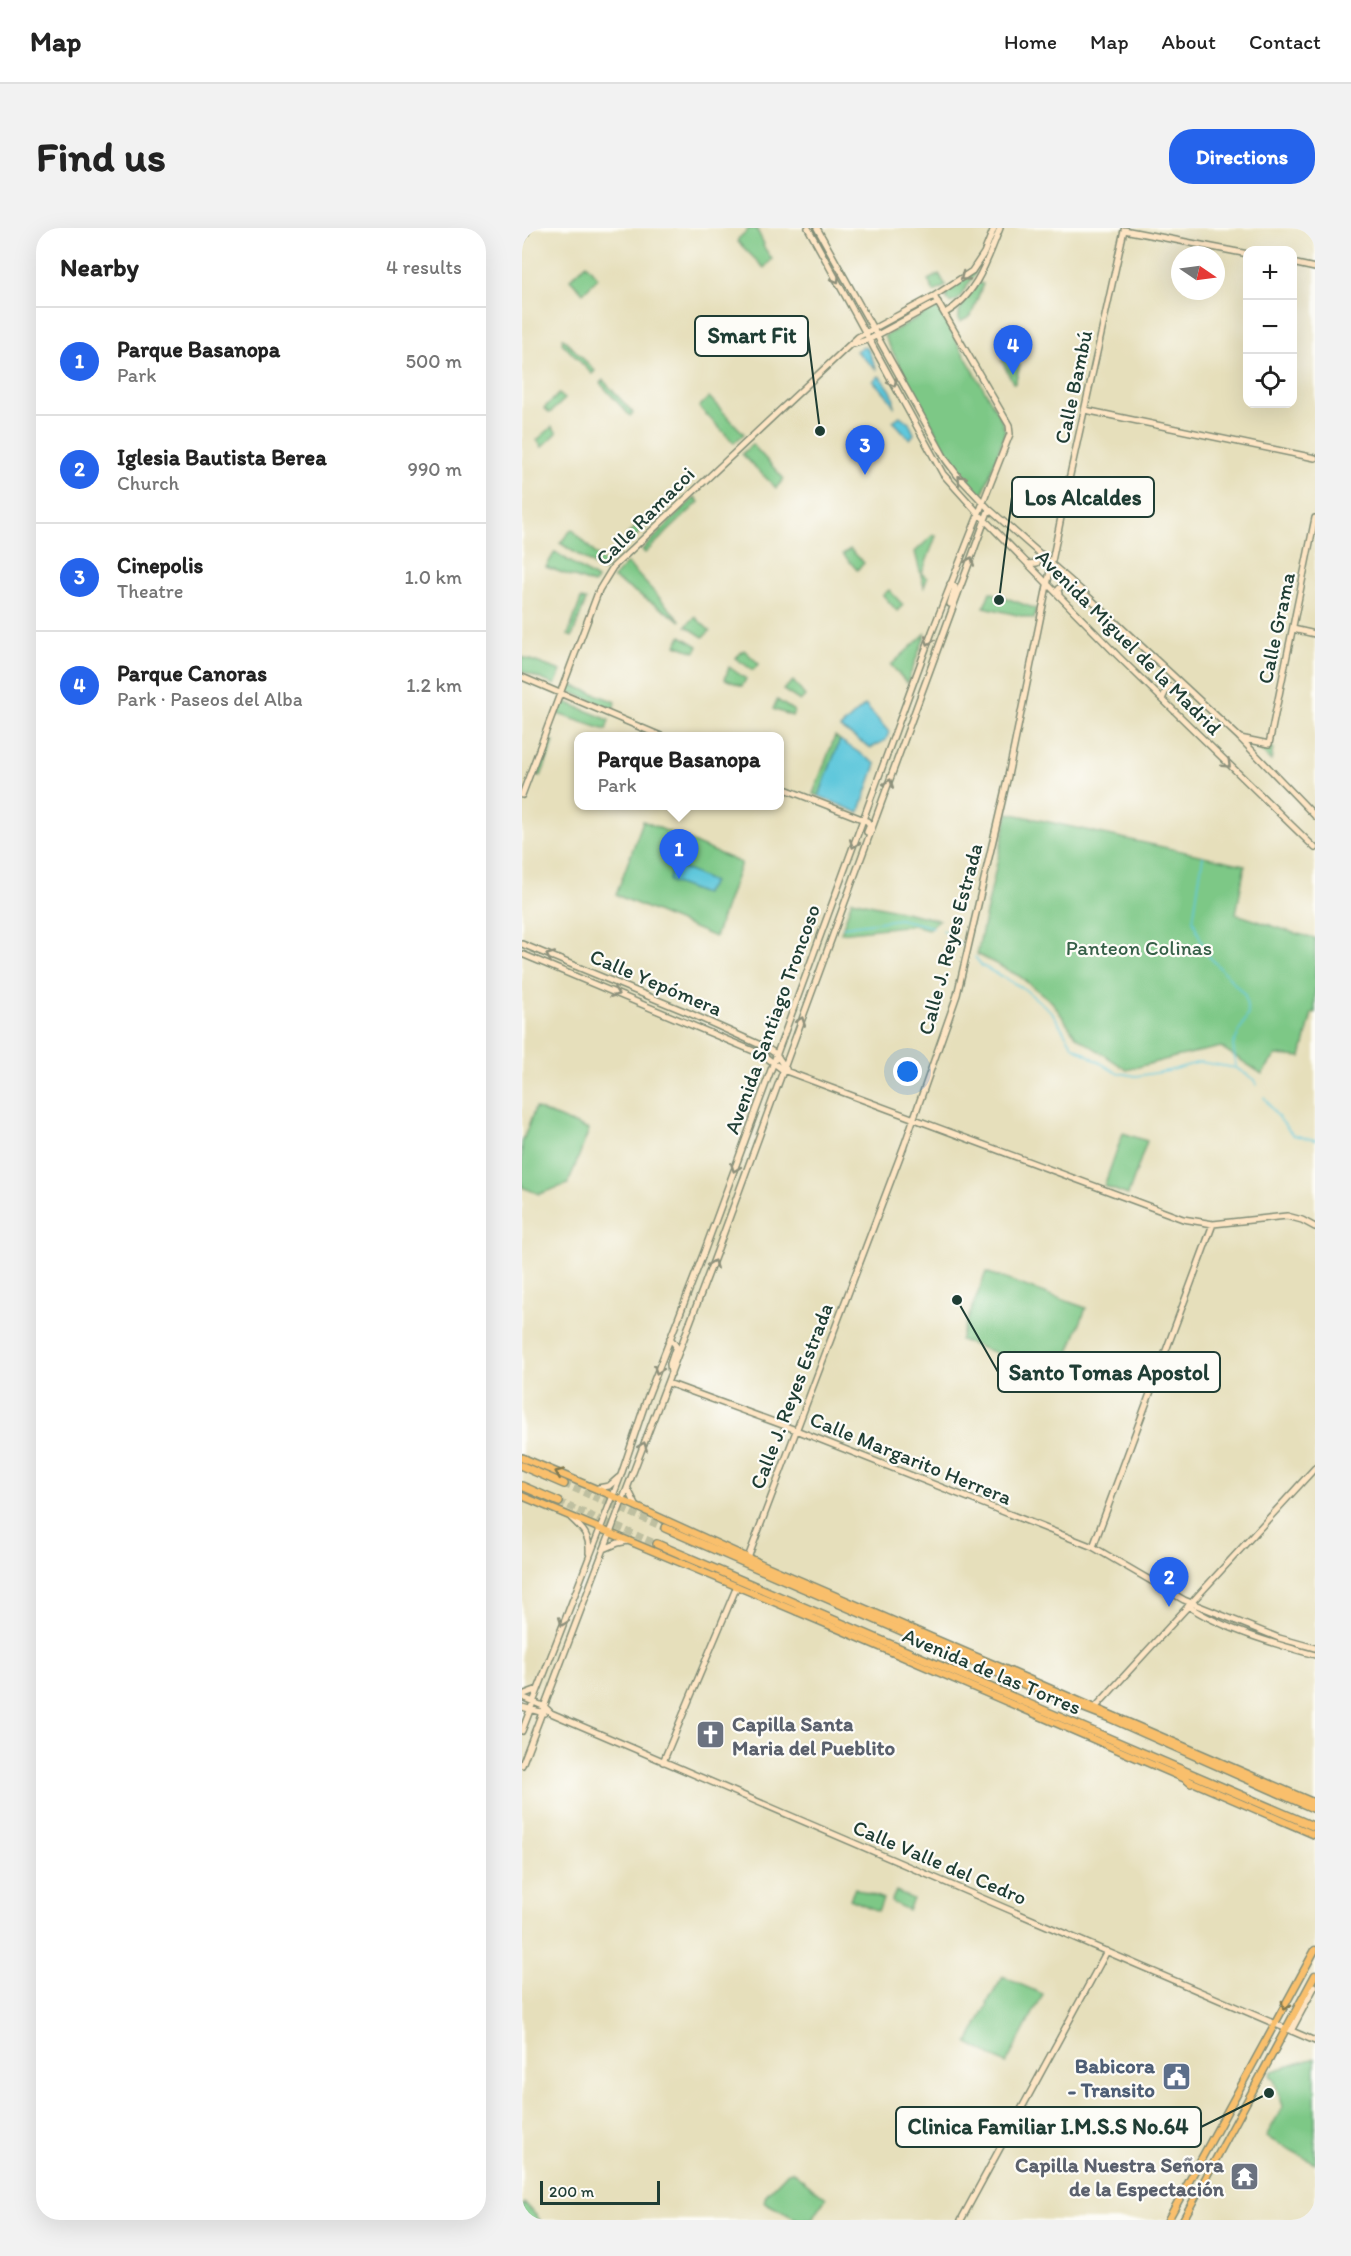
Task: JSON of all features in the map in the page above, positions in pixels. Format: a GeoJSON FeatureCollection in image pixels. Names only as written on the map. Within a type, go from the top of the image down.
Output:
{"type":"FeatureCollection","features":[{"type":"Feature","properties":{"kind":"highway","name":"Avenida de las Torres"},"geometry":{"type":"LineString","coordinates":[[523,1460],[564,1484]]}},
{"type":"Feature","properties":{"kind":"highway"},"geometry":{"type":"LineString","coordinates":[[522,1486],[559,1502]]}},
{"type":"Feature","properties":{"kind":"highway","name":"Avenida de las Torres"},"geometry":{"type":"LineString","coordinates":[[665,1527],[979,1665],[1094,1710],[1315,1809]]}},
{"type":"Feature","properties":{"kind":"highway","name":"Avenida de las Torres"},"geometry":{"type":"LineString","coordinates":[[657,1544],[1315,1827]]}},
{"type":"Feature","properties":{"kind":"highway"},"geometry":{"type":"LineString","coordinates":[[755,1561],[779,1578]]}},
{"type":"Feature","properties":{"kind":"highway"},"geometry":{"type":"LineString","coordinates":[[797,1611],[818,1614]]}},
{"type":"Feature","properties":{"kind":"highway"},"geometry":{"type":"LineString","coordinates":[[927,1660],[938,1658],[941,1651],[939,1647]]}},
{"type":"Feature","properties":{"kind":"highway"},"geometry":{"type":"LineString","coordinates":[[966,1677],[968,1667],[979,1665]]}},
{"type":"Feature","properties":{"kind":"highway"},"geometry":{"type":"LineString","coordinates":[[1172,1767],[1191,1783]]}},
{"type":"Feature","properties":{"kind":"main road","name":"Avenida de las Torres"},"geometry":{"type":"LineString","coordinates":[[523,1460],[613,1496],[1094,1710],[1113,1715],[1315,1803]]}},
{"type":"Feature","properties":{"kind":"main road","name":"Avenida de las Torres"},"geometry":{"type":"LineString","coordinates":[[522,1496],[797,1611],[1315,1835]]}},
{"type":"Feature","properties":{"kind":"main road"},"geometry":{"type":"LineString","coordinates":[[1168,2220],[1315,1950]]}},
{"type":"Feature","properties":{"kind":"main road"},"geometry":{"type":"LineString","coordinates":[[1183,2220],[1289,2030],[1315,1975]]}},
{"type":"Feature","properties":{"kind":"main road"},"geometry":{"type":"LineString","coordinates":[[1172,2213],[1188,2210]]}},
{"type":"Feature","properties":{"kind":"main road"},"geometry":{"type":"LineString","coordinates":[[1172,2213],[1175,2220]]}},
{"type":"Feature","properties":{"kind":"street"},"geometry":{"type":"LineString","coordinates":[[522,240],[529,228]]}},
{"type":"Feature","properties":{"kind":"street","name":"Avenida Miguel de la Madrid"},"geometry":{"type":"LineString","coordinates":[[808,228],[940,468],[978,514],[1048,585],[1315,848]]}},
{"type":"Feature","properties":{"kind":"street","name":"Avenida Miguel de la Madrid"},"geometry":{"type":"LineString","coordinates":[[817,228],[949,464],[989,509],[1073,583],[1239,737],[1315,816]]}},
{"type":"Feature","properties":{"kind":"street","name":"Calle Ramacoi"},"geometry":{"type":"LineString","coordinates":[[522,795],[599,590],[613,567],[750,436],[866,332],[950,287],[976,267],[994,228]]}},
{"type":"Feature","properties":{"kind":"street"},"geometry":{"type":"LineString","coordinates":[[945,313],[959,304],[976,282],[1000,228]]}},
{"type":"Feature","properties":{"kind":"street","name":"Calle Bambú"},"geometry":{"type":"LineString","coordinates":[[1055,552],[1124,230],[1243,253]]}},
{"type":"Feature","properties":{"kind":"street"},"geometry":{"type":"LineString","coordinates":[[1297,264],[1315,268]]}},
{"type":"Feature","properties":{"kind":"street","name":"Avenida Santiago Troncoso"},"geometry":{"type":"LineString","coordinates":[[600,1529],[950,584],[984,504],[1011,429],[934,296]]}},
{"type":"Feature","properties":{"kind":"street","name":"Calle Ramacoi"},"geometry":{"type":"LineString","coordinates":[[852,344],[870,339],[938,302]]}},
{"type":"Feature","properties":{"kind":"street"},"geometry":{"type":"LineString","coordinates":[[1084,410],[1315,458]]}},
{"type":"Feature","properties":{"kind":"street","name":"Avenida Santiago Troncoso"},"geometry":{"type":"LineString","coordinates":[[544,1710],[785,1069],[791,1047],[989,509]]}},
{"type":"Feature","properties":{"kind":"street","name":"Calle Grama"},"geometry":{"type":"LineString","coordinates":[[1239,737],[1269,744],[1315,518]]}},
{"type":"Feature","properties":{"kind":"street","name":"Calle J. Reyes Estrada"},"geometry":{"type":"LineString","coordinates":[[748,1558],[947,1026],[967,960],[1055,552]]}},
{"type":"Feature","properties":{"kind":"street"},"geometry":{"type":"LineString","coordinates":[[1028,564],[1037,563],[1041,554]]}},
{"type":"Feature","properties":{"kind":"street"},"geometry":{"type":"LineString","coordinates":[[1036,572],[1042,574],[1048,572],[1052,564]]}},
{"type":"Feature","properties":{"kind":"street"},"geometry":{"type":"LineString","coordinates":[[1048,585],[1054,575],[1059,574],[1066,577]]}},
{"type":"Feature","properties":{"kind":"street"},"geometry":{"type":"LineString","coordinates":[[1059,596],[1058,590],[1063,584],[1073,583]]}},
{"type":"Feature","properties":{"kind":"street"},"geometry":{"type":"LineString","coordinates":[[946,623],[945,616],[955,589],[950,584]]}},
{"type":"Feature","properties":{"kind":"street"},"geometry":{"type":"LineString","coordinates":[[1293,629],[1315,633]]}},
{"type":"Feature","properties":{"kind":"street"},"geometry":{"type":"LineString","coordinates":[[522,677],[652,732]]}},
{"type":"Feature","properties":{"kind":"street"},"geometry":{"type":"LineString","coordinates":[[1162,699],[1168,687],[1182,685]]}},
{"type":"Feature","properties":{"kind":"street"},"geometry":{"type":"LineString","coordinates":[[784,789],[868,822],[870,825],[860,863]]}},
{"type":"Feature","properties":{"kind":"street","name":"Calle Yepómera"},"geometry":{"type":"LineString","coordinates":[[522,944],[689,1013],[767,1047],[776,1054]]}},
{"type":"Feature","properties":{"kind":"street","name":"Calle Yepómera"},"geometry":{"type":"LineString","coordinates":[[522,954],[763,1055],[785,1069]]}},
{"type":"Feature","properties":{"kind":"street"},"geometry":{"type":"LineString","coordinates":[[763,1055],[776,1054],[791,1047]]}},
{"type":"Feature","properties":{"kind":"street"},"geometry":{"type":"LineString","coordinates":[[776,1054],[785,1069],[1183,1220],[1213,1224],[1287,1216],[1315,1227]]}},
{"type":"Feature","properties":{"kind":"street"},"geometry":{"type":"LineString","coordinates":[[1093,1547],[1213,1224]]}},
{"type":"Feature","properties":{"kind":"street"},"geometry":{"type":"LineString","coordinates":[[670,1338],[676,1346],[669,1367],[671,1374]]}},
{"type":"Feature","properties":{"kind":"street","name":"Calle Margarito Herrera"},"geometry":{"type":"LineString","coordinates":[[668,1383],[796,1430],[1093,1547],[1191,1605],[1265,1636]]}},
{"type":"Feature","properties":{"kind":"street"},"geometry":{"type":"LineString","coordinates":[[646,1401],[658,1407]]}},
{"type":"Feature","properties":{"kind":"street"},"geometry":{"type":"LineString","coordinates":[[1094,1710],[1315,1468]]}},
{"type":"Feature","properties":{"kind":"street"},"geometry":{"type":"LineString","coordinates":[[592,1488],[605,1488],[621,1474]]}},
{"type":"Feature","properties":{"kind":"street"},"geometry":{"type":"LineString","coordinates":[[627,1488],[638,1508]]}},
{"type":"Feature","properties":{"kind":"street"},"geometry":{"type":"LineString","coordinates":[[568,1515],[585,1531],[590,1546],[589,1558]]}},
{"type":"Feature","properties":{"kind":"street"},"geometry":{"type":"LineString","coordinates":[[522,1731],[600,1529]]}},
{"type":"Feature","properties":{"kind":"street"},"geometry":{"type":"LineString","coordinates":[[604,1549],[629,1541]]}},
{"type":"Feature","properties":{"kind":"street"},"geometry":{"type":"LineString","coordinates":[[663,1762],[710,1655],[737,1586]]}},
{"type":"Feature","properties":{"kind":"street"},"geometry":{"type":"LineString","coordinates":[[575,1592],[581,1598],[579,1617]]}},
{"type":"Feature","properties":{"kind":"street"},"geometry":{"type":"LineString","coordinates":[[1265,1636],[1315,1648]]}},
{"type":"Feature","properties":{"kind":"street"},"geometry":{"type":"LineString","coordinates":[[1265,1636],[1315,1655]]}},
{"type":"Feature","properties":{"kind":"street"},"geometry":{"type":"LineString","coordinates":[[556,1643],[565,1653]]}},
{"type":"Feature","properties":{"kind":"street"},"geometry":{"type":"LineString","coordinates":[[522,1696],[538,1689]]}},
{"type":"Feature","properties":{"kind":"street","name":"Calle Valle del Cedro"},"geometry":{"type":"LineString","coordinates":[[522,1696],[544,1710],[663,1762],[1315,2042]]}},
{"type":"Feature","properties":{"kind":"street","name":"Calle Valle del Cedro"},"geometry":{"type":"LineString","coordinates":[[522,1707],[544,1710]]}},
{"type":"Feature","properties":{"kind":"street"},"geometry":{"type":"LineString","coordinates":[[522,1765],[544,1710]]}},
{"type":"Feature","properties":{"kind":"street"},"geometry":{"type":"LineString","coordinates":[[522,1720],[522,1731]]}},
{"type":"Feature","properties":{"kind":"street"},"geometry":{"type":"LineString","coordinates":[[961,2220],[1107,1951]]}},
{"type":"Feature","properties":{"kind":"street"},"geometry":{"type":"LineString","coordinates":[[1308,1994],[1315,1986]]}},
{"type":"Feature","properties":{"kind":"green space"},"geometry":{"type":"Polygon","coordinates":[[[750,228],[756,228],[763,246],[772,259],[764,268],[738,242],[738,239],[750,228]]]}},
{"type":"Feature","properties":{"kind":"green space"},"geometry":{"type":"Polygon","coordinates":[[[586,264],[598,278],[583,293],[570,279],[586,264]]]}},
{"type":"Feature","properties":{"kind":"green space"},"geometry":{"type":"Polygon","coordinates":[[[975,270],[975,274],[958,300],[950,303],[946,293],[975,270]]]}},
{"type":"Feature","properties":{"kind":"green space"},"geometry":{"type":"Polygon","coordinates":[[[939,274],[946,286],[934,292],[928,280],[939,274]]]}},
{"type":"Feature","properties":{"kind":"green space"},"geometry":{"type":"Polygon","coordinates":[[[979,283],[983,284],[971,316],[960,322],[961,306],[979,283]]]}},
{"type":"Feature","properties":{"kind":"green space"},"geometry":{"type":"Polygon","coordinates":[[[937,307],[1001,419],[1005,430],[982,496],[950,458],[884,336],[937,307]]]}},
{"type":"Feature","properties":{"kind":"green space"},"geometry":{"type":"Polygon","coordinates":[[[563,338],[595,371],[592,374],[562,343],[563,338]]]}},
{"type":"Feature","properties":{"kind":"green space"},"geometry":{"type":"Polygon","coordinates":[[[1003,359],[1020,365],[1015,383],[1002,361],[1003,359]]]}},
{"type":"Feature","properties":{"kind":"green space"},"geometry":{"type":"Polygon","coordinates":[[[603,380],[633,413],[630,416],[600,383],[603,380]]]}},
{"type":"Feature","properties":{"kind":"green space"},"geometry":{"type":"Polygon","coordinates":[[[559,394],[565,399],[550,413],[544,408],[559,394]]]}},
{"type":"Feature","properties":{"kind":"green space"},"geometry":{"type":"Polygon","coordinates":[[[709,397],[744,434],[734,443],[699,407],[709,397]]]}},
{"type":"Feature","properties":{"kind":"green space"},"geometry":{"type":"Polygon","coordinates":[[[552,427],[557,433],[542,447],[537,440],[552,427]]]}},
{"type":"Feature","properties":{"kind":"green space"},"geometry":{"type":"Polygon","coordinates":[[[752,444],[784,479],[776,488],[742,454],[752,444]]]}},
{"type":"Feature","properties":{"kind":"green space"},"geometry":{"type":"Polygon","coordinates":[[[683,484],[686,487],[632,540],[627,535],[683,484]]]}},
{"type":"Feature","properties":{"kind":"green space"},"geometry":{"type":"Polygon","coordinates":[[[695,497],[699,502],[645,553],[642,550],[695,497]]]}},
{"type":"Feature","properties":{"kind":"green space"},"geometry":{"type":"Polygon","coordinates":[[[572,529],[607,566],[603,571],[560,543],[572,529]]]}},
{"type":"Feature","properties":{"kind":"green space"},"geometry":{"type":"Polygon","coordinates":[[[933,535],[936,536],[922,573],[927,578],[924,587],[915,552],[933,535]]]}},
{"type":"Feature","properties":{"kind":"green space"},"geometry":{"type":"Polygon","coordinates":[[[850,549],[864,563],[857,570],[843,554],[850,549]]]}},
{"type":"Feature","properties":{"kind":"green space"},"geometry":{"type":"Polygon","coordinates":[[[555,552],[597,579],[594,584],[546,567],[555,552]]]}},
{"type":"Feature","properties":{"kind":"green space"},"geometry":{"type":"Polygon","coordinates":[[[627,563],[681,621],[613,578],[627,563]]]}},
{"type":"Feature","properties":{"kind":"green space"},"geometry":{"type":"Polygon","coordinates":[[[889,590],[903,605],[897,611],[883,595],[889,590]]]}},
{"type":"Feature","properties":{"kind":"green space"},"geometry":{"type":"Polygon","coordinates":[[[990,592],[1036,609],[1034,619],[984,607],[990,592]]]}},
{"type":"Feature","properties":{"kind":"green space"},"geometry":{"type":"Polygon","coordinates":[[[581,599],[586,600],[572,637],[568,635],[581,599]]]}},
{"type":"Feature","properties":{"kind":"green space"},"geometry":{"type":"Polygon","coordinates":[[[695,617],[710,631],[703,637],[686,626],[695,617]]]}},
{"type":"Feature","properties":{"kind":"green space"},"geometry":{"type":"Polygon","coordinates":[[[926,633],[907,683],[891,665],[926,633]]]}},
{"type":"Feature","properties":{"kind":"green space"},"geometry":{"type":"Polygon","coordinates":[[[681,636],[698,646],[695,652],[676,645],[681,636]]]}},
{"type":"Feature","properties":{"kind":"green space"},"geometry":{"type":"Polygon","coordinates":[[[744,650],[759,664],[753,670],[735,658],[744,650]]]}},
{"type":"Feature","properties":{"kind":"green space"},"geometry":{"type":"Polygon","coordinates":[[[522,657],[561,671],[555,685],[522,671],[522,657]]]}},
{"type":"Feature","properties":{"kind":"green space"},"geometry":{"type":"Polygon","coordinates":[[[729,667],[746,679],[742,686],[725,679],[729,667]]]}},
{"type":"Feature","properties":{"kind":"green space"},"geometry":{"type":"Polygon","coordinates":[[[793,681],[805,696],[800,701],[783,690],[793,681]]]}},
{"type":"Feature","properties":{"kind":"green space"},"geometry":{"type":"Polygon","coordinates":[[[569,684],[616,702],[613,709],[568,691],[569,684]]]}},
{"type":"Feature","properties":{"kind":"green space"},"geometry":{"type":"Polygon","coordinates":[[[777,700],[794,711],[792,716],[773,709],[777,700]]]}},
{"type":"Feature","properties":{"kind":"green space"},"geometry":{"type":"Polygon","coordinates":[[[563,701],[609,720],[606,730],[558,714],[563,701]]]}},
{"type":"Feature","properties":{"kind":"green space"},"geometry":{"type":"Polygon","coordinates":[[[835,736],[840,740],[819,796],[813,794],[835,736]]]}},
{"type":"Feature","properties":{"kind":"green space"},"geometry":{"type":"Polygon","coordinates":[[[549,740],[554,742],[541,776],[536,774],[549,740]]]}},
{"type":"Feature","properties":{"kind":"green space"},"geometry":{"type":"Polygon","coordinates":[[[1253,743],[1273,748],[1271,761],[1253,743]]]}},
{"type":"Feature","properties":{"kind":"green space","name":"Panteon Colinas"},"geometry":{"type":"Polygon","coordinates":[[[1008,813],[1245,865],[1236,914],[1315,938],[1315,1013],[1312,1013],[1301,1057],[1276,1055],[1262,1074],[1221,1047],[1127,1070],[1076,1036],[1052,1002],[1019,976],[977,954],[1008,813]]]}},
{"type":"Feature","properties":{"kind":"green space"},"geometry":{"type":"Polygon","coordinates":[[[643,821],[741,863],[715,937],[616,895],[643,821]]]}},
{"type":"Feature","properties":{"kind":"green space"},"geometry":{"type":"Polygon","coordinates":[[[852,900],[939,920],[928,929],[913,925],[841,933],[852,900]]]}},
{"type":"Feature","properties":{"kind":"green space"},"geometry":{"type":"Polygon","coordinates":[[[535,1108],[589,1130],[568,1184],[539,1194],[522,1187],[522,1143],[535,1108]]]}},
{"type":"Feature","properties":{"kind":"green space"},"geometry":{"type":"Polygon","coordinates":[[[1123,1133],[1147,1141],[1128,1195],[1104,1186],[1123,1133]]]}},
{"type":"Feature","properties":{"kind":"green space"},"geometry":{"type":"Polygon","coordinates":[[[986,1272],[1086,1308],[1060,1376],[960,1340],[986,1272]]]}},
{"type":"Feature","properties":{"kind":"green space"},"geometry":{"type":"Polygon","coordinates":[[[855,1888],[883,1899],[878,1911],[850,1899],[855,1888]]]}},
{"type":"Feature","properties":{"kind":"green space"},"geometry":{"type":"Polygon","coordinates":[[[896,1891],[913,1899],[908,1910],[891,1902],[896,1891]]]}},
{"type":"Feature","properties":{"kind":"green space"},"geometry":{"type":"Polygon","coordinates":[[[1003,1977],[1043,1994],[1006,2064],[968,2043],[987,2003],[1003,1977]]]}},
{"type":"Feature","properties":{"kind":"green space"},"geometry":{"type":"Polygon","coordinates":[[[1315,2058],[1315,2163],[1266,2137],[1283,2106],[1270,2075],[1272,2071],[1315,2058]]]}},
{"type":"Feature","properties":{"kind":"green space"},"geometry":{"type":"Polygon","coordinates":[[[792,2171],[826,2198],[812,2220],[798,2220],[764,2202],[766,2195],[788,2172],[792,2171]]]}},
{"type":"Feature","properties":{"kind":"green space"},"geometry":{"type":"Polygon","coordinates":[[[525,2203],[540,2220],[522,2220],[522,2206],[525,2203]]]}},
{"type":"Feature","properties":{"kind":"water"},"geometry":{"type":"Polygon","coordinates":[[[862,347],[867,348],[877,370],[856,351],[862,347]]]}},
{"type":"Feature","properties":{"kind":"water"},"geometry":{"type":"Polygon","coordinates":[[[879,376],[892,393],[894,406],[873,381],[879,376]]]}},
{"type":"Feature","properties":{"kind":"water"},"geometry":{"type":"Polygon","coordinates":[[[900,416],[909,423],[914,434],[910,439],[893,421],[900,416]]]}},
{"type":"Feature","properties":{"kind":"water"},"geometry":{"type":"Polygon","coordinates":[[[865,705],[889,732],[886,740],[871,748],[840,728],[865,705]]]}},
{"type":"Feature","properties":{"kind":"water"},"geometry":{"type":"Polygon","coordinates":[[[840,740],[876,764],[859,813],[819,796],[840,740]]]}},
{"type":"Feature","properties":{"kind":"water"},"geometry":{"type":"Polygon","coordinates":[[[672,863],[713,882],[704,894],[669,881],[672,863]]]}},
{"type":"Feature","properties":{"kind":"waterway"},"geometry":{"type":"LineString","coordinates":[[1203,856],[1193,920],[1206,953],[1245,995],[1248,1014],[1233,1045],[1236,1067]]}},
{"type":"Feature","properties":{"kind":"waterway"},"geometry":{"type":"LineString","coordinates":[[843,927],[899,919],[933,927]]}},
{"type":"Feature","properties":{"kind":"waterway"},"geometry":{"type":"LineString","coordinates":[[943,930],[961,944]]}},
{"type":"Feature","properties":{"kind":"waterway"},"geometry":{"type":"LineString","coordinates":[[975,957],[982,966],[1023,988],[1052,1012],[1073,1046],[1115,1072],[1136,1076],[1168,1071],[1200,1062],[1236,1068],[1255,1080],[1257,1085]]}},
{"type":"Feature","properties":{"kind":"waterway"},"geometry":{"type":"LineString","coordinates":[[1264,1097],[1293,1135],[1315,1140]]}},
{"type":"Feature","properties":{"kind":"tunnel"},"geometry":{"type":"LineString","coordinates":[[564,1484],[665,1528]]}},
{"type":"Feature","properties":{"kind":"tunnel"},"geometry":{"type":"LineString","coordinates":[[559,1502],[657,1544]]}},
{"type":"Feature","properties":{"kind":"place","name":"Parque Canoras"},"geometry":{"type":"Point","coordinates":[1013,375]}},
{"type":"Feature","properties":{"kind":"place","name":"Smart Fit"},"geometry":{"type":"Point","coordinates":[820,431]}},
{"type":"Feature","properties":{"kind":"place","name":"Cinepolis"},"geometry":{"type":"Point","coordinates":[865,475]}},
{"type":"Feature","properties":{"kind":"place","name":"Los Alcaldes"},"geometry":{"type":"Point","coordinates":[999,600]}},
{"type":"Feature","properties":{"kind":"place","name":"Parque Basanopa"},"geometry":{"type":"Point","coordinates":[679,879]}},
{"type":"Feature","properties":{"kind":"place","name":"Santo Tomas Apostol"},"geometry":{"type":"Point","coordinates":[957,1300]}},
{"type":"Feature","properties":{"kind":"place","name":"Iglesia Bautista Berea"},"geometry":{"type":"Point","coordinates":[1169,1607]}},
{"type":"Feature","properties":{"kind":"place","name":"Capilla Santa Maria del Pueblito"},"geometry":{"type":"Point","coordinates":[711,1735]}},
{"type":"Feature","properties":{"kind":"place","name":"Babicora - Transito"},"geometry":{"type":"Point","coordinates":[1176,2077]}},
{"type":"Feature","properties":{"kind":"place","name":"Clinica Familiar I.M.S.S No.64"},"geometry":{"type":"Point","coordinates":[1269,2093]}},
{"type":"Feature","properties":{"kind":"place","name":"Capilla Nuestra Señora de la Espectación"},"geometry":{"type":"Point","coordinates":[1245,2176]}}]}
